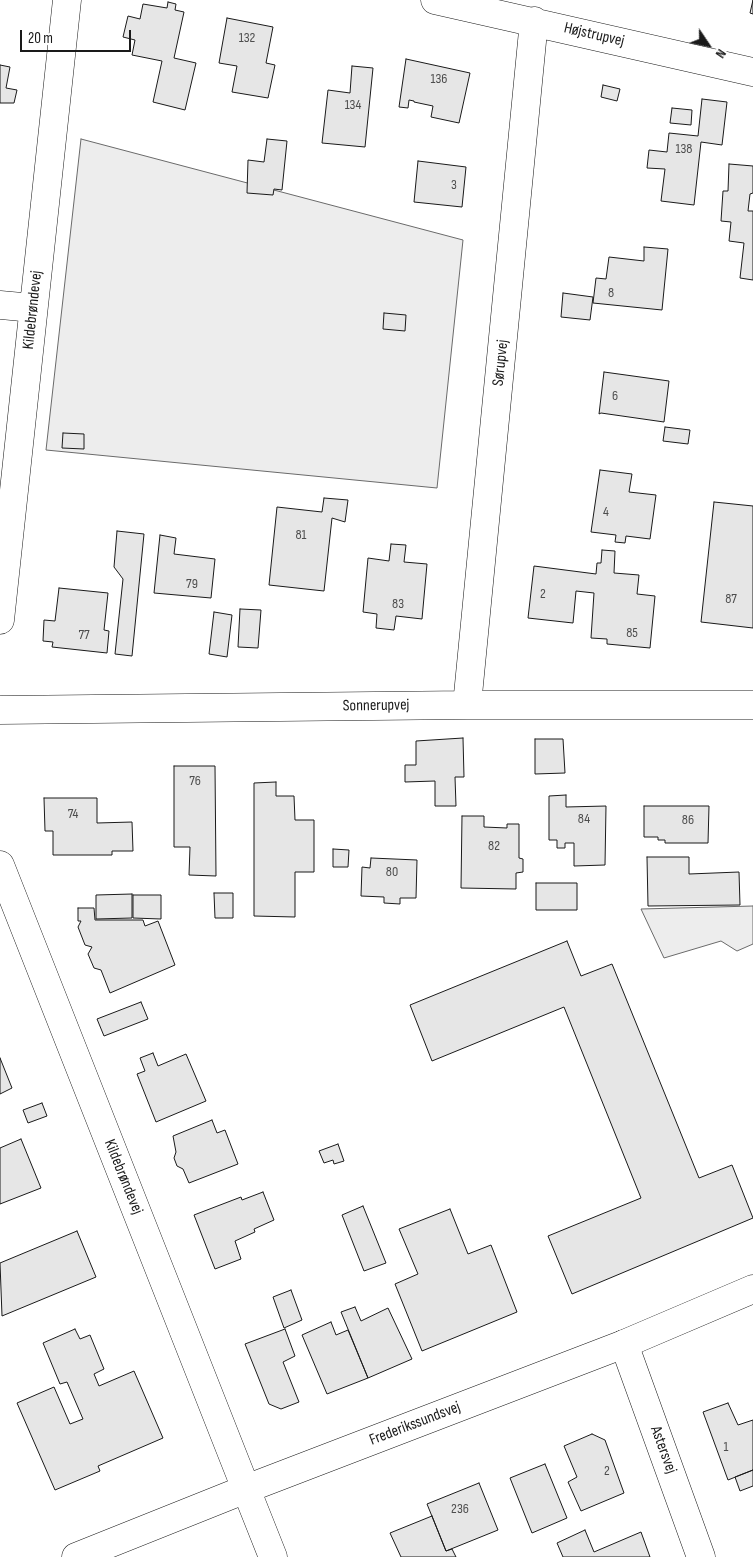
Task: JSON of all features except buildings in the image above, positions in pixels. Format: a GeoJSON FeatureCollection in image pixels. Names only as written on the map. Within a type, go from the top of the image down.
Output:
{"type":"FeatureCollection","features":[{"type":"Feature","properties":{"kind":"street","name":"Kildebrøndevej"},"geometry":{"type":"LineString","coordinates":[[0,620],[67,0]]}},
{"type":"Feature","properties":{"kind":"street","name":"Højstrupvej"},"geometry":{"type":"LineString","coordinates":[[435,0],[753,72]]}},
{"type":"Feature","properties":{"kind":"street","name":"Sørupvej"},"geometry":{"type":"LineString","coordinates":[[467,705],[534,21]]}},
{"type":"Feature","properties":{"kind":"street"},"geometry":{"type":"LineString","coordinates":[[0,305],[33,308]]}},
{"type":"Feature","properties":{"kind":"street","name":"Sonnerupvej"},"geometry":{"type":"LineString","coordinates":[[0,710],[467,705],[753,705]]}},
{"type":"Feature","properties":{"kind":"street","name":"Kildebrøndevej"},"geometry":{"type":"LineString","coordinates":[[0,865],[273,1557]]}},
{"type":"Feature","properties":{"kind":"street","name":"Frederikssundsvej"},"geometry":{"type":"LineString","coordinates":[[76,1557],[246,1489],[624,1344],[753,1288]]}},
{"type":"Feature","properties":{"kind":"street","name":"Astersvej"},"geometry":{"type":"LineString","coordinates":[[624,1344],[701,1557]]}},
{"type":"Feature","properties":{"kind":"shaded area"},"geometry":{"type":"Polygon","coordinates":[[[81,139],[463,240],[437,488],[46,450],[81,139]]]}},
{"type":"Feature","properties":{"kind":"shaded area"},"geometry":{"type":"Polygon","coordinates":[[[753,906],[753,944],[737,951],[721,941],[664,958],[641,909],[753,906]]]}}]}
